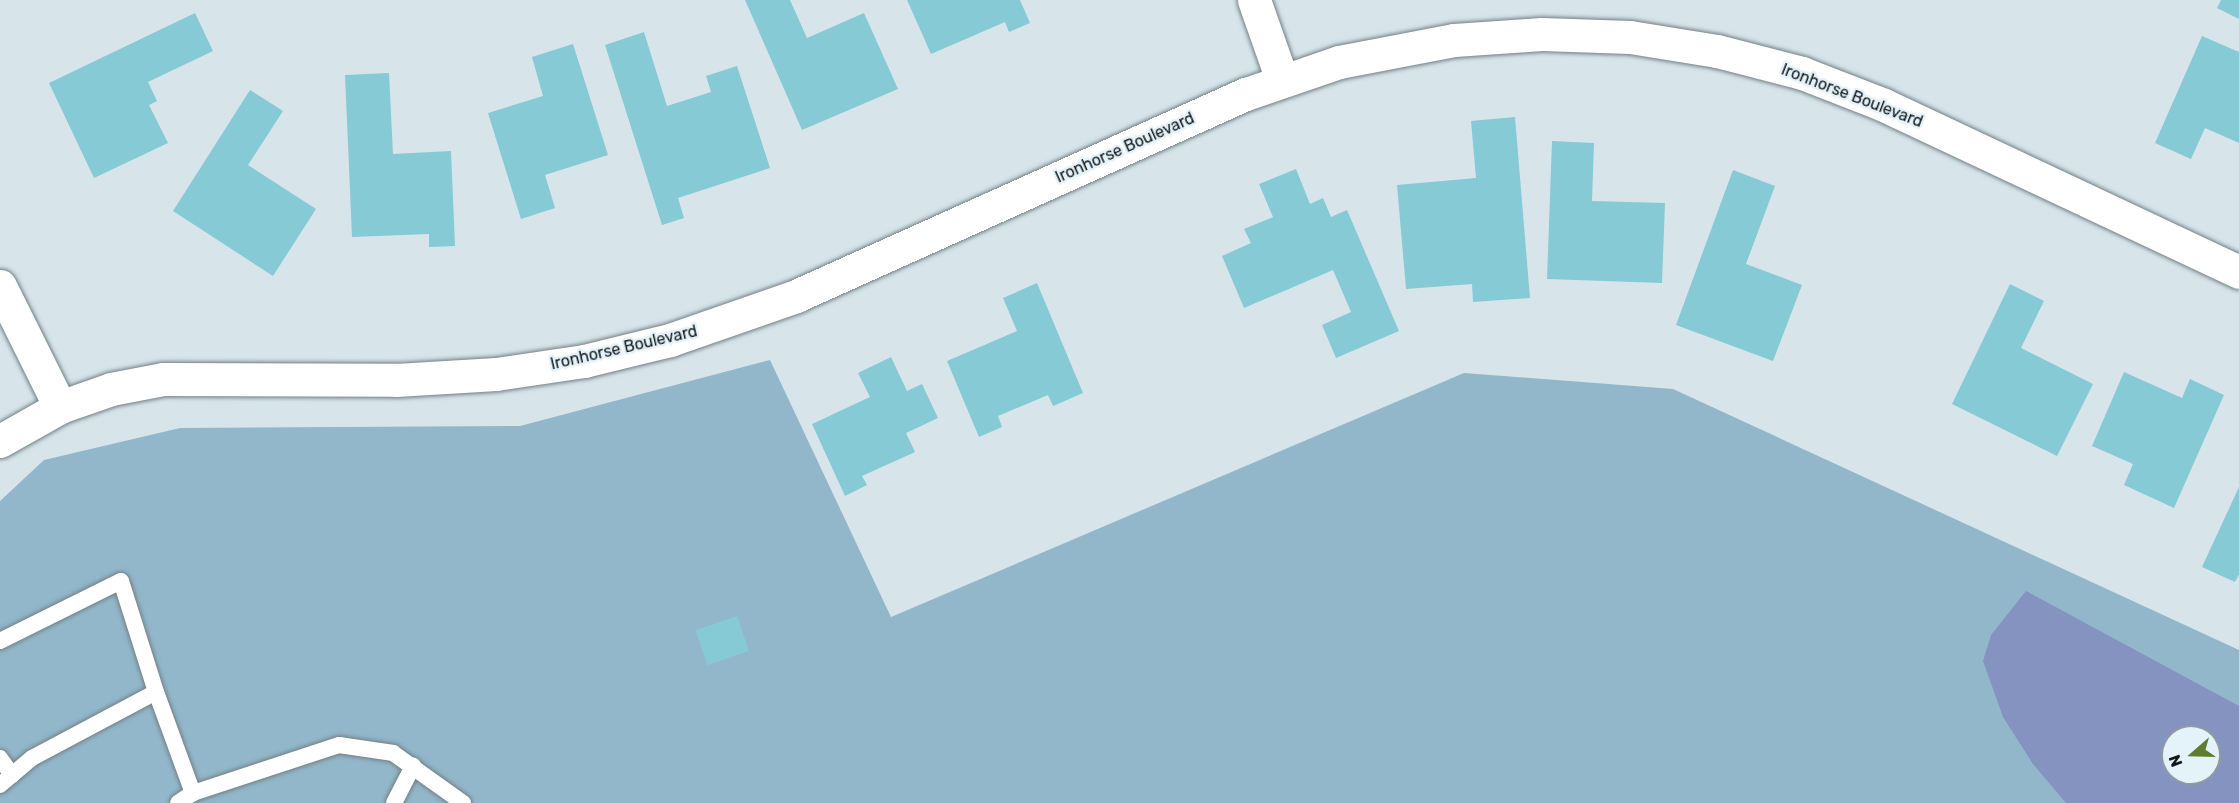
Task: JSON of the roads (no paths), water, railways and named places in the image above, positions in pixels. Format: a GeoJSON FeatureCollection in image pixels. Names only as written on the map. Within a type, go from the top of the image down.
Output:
{"type":"FeatureCollection","features":[{"type":"Feature","properties":{"kind":"street"},"geometry":{"type":"LineString","coordinates":[[1254,0],[1282,80]]}},
{"type":"Feature","properties":{"kind":"street","name":"Ironhorse Boulevard"},"geometry":{"type":"LineString","coordinates":[[0,441],[60,407],[111,389],[162,379],[396,380],[496,374],[584,361],[670,340],[796,296],[1282,80],[1396,49],[1465,39],[1542,34],[1629,37],[1717,51],[1802,73],[1884,105],[2239,272]]}},
{"type":"Feature","properties":{"kind":"street"},"geometry":{"type":"LineString","coordinates":[[0,286],[60,407]]}},
{"type":"Feature","properties":{"kind":"lane"},"geometry":{"type":"LineString","coordinates":[[0,640],[121,581],[156,692],[193,793]]}},
{"type":"Feature","properties":{"kind":"lane"},"geometry":{"type":"LineString","coordinates":[[0,758],[6,780],[32,758],[156,692]]}},
{"type":"Feature","properties":{"kind":"lane"},"geometry":{"type":"LineString","coordinates":[[178,803],[193,793],[339,745],[393,753],[463,803]]}},
{"type":"Feature","properties":{"kind":"lane"},"geometry":{"type":"LineString","coordinates":[[394,803],[413,766]]}}]}
